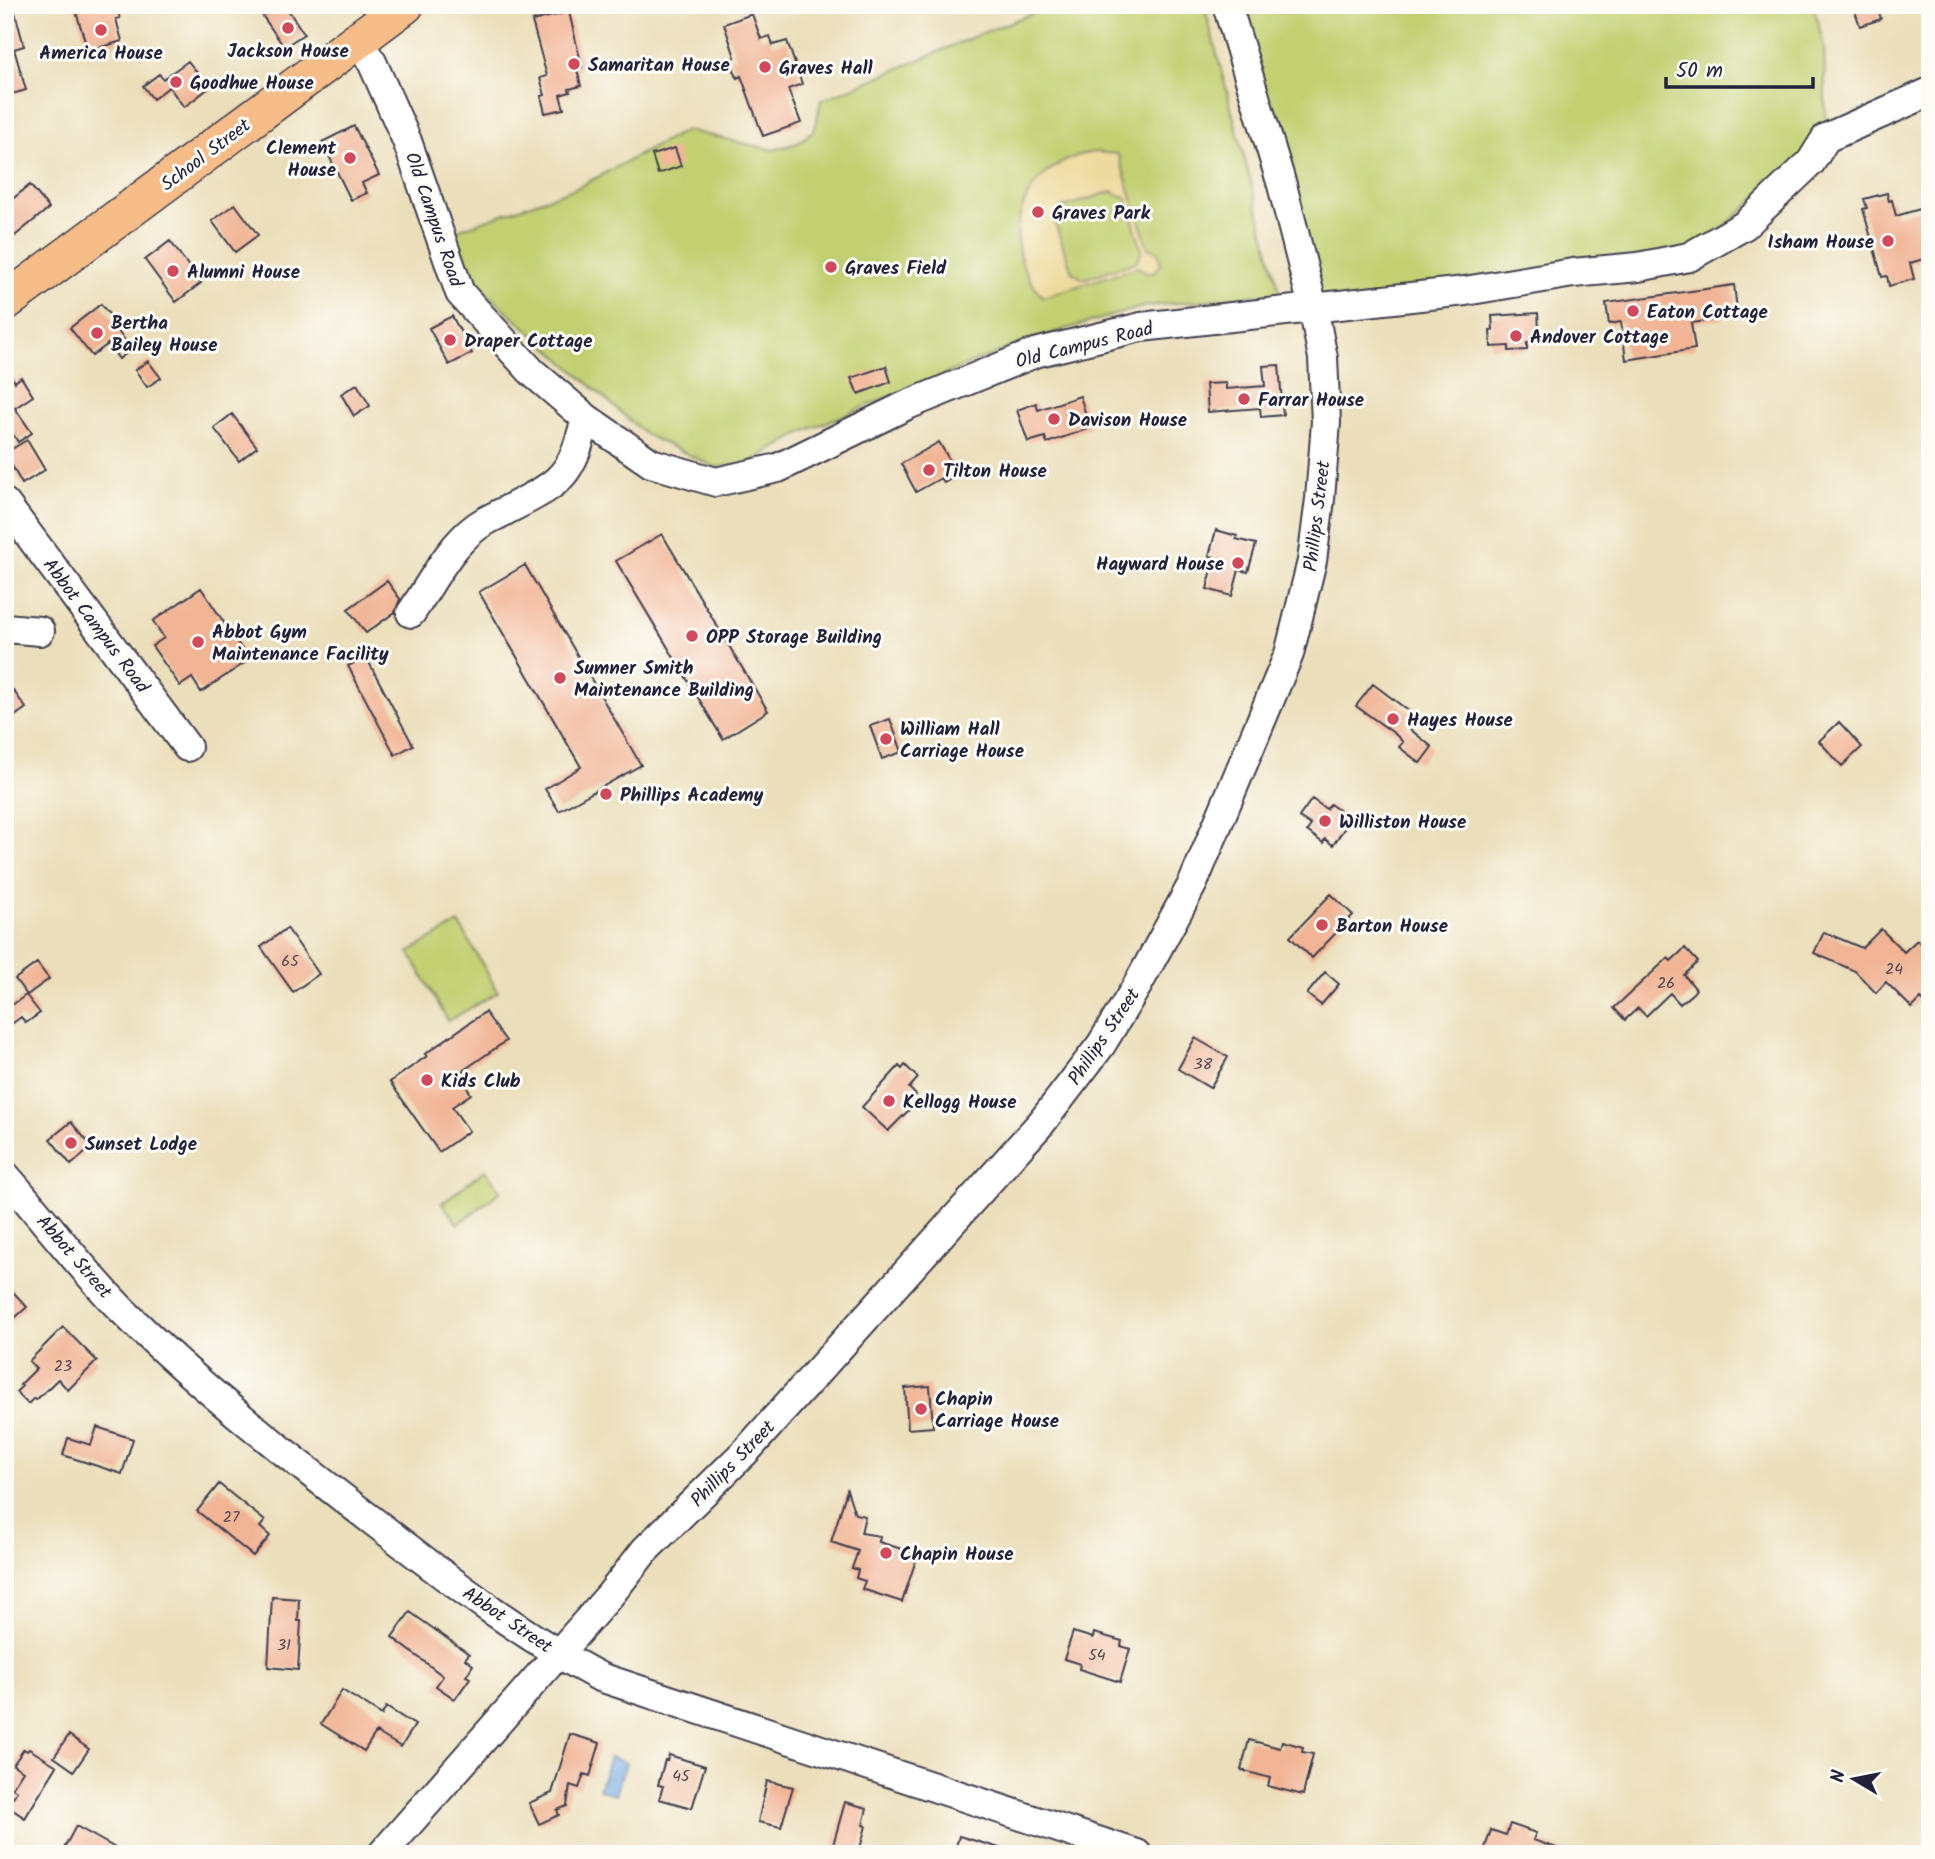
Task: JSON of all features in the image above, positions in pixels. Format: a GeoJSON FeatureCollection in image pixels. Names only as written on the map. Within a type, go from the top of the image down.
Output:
{"type":"FeatureCollection","features":[{"type":"Feature","properties":{"kind":"main road","name":"School Street"},"geometry":{"type":"LineString","coordinates":[[5,302],[405,5]]}},
{"type":"Feature","properties":{"kind":"street","name":"Phillips Street"},"geometry":{"type":"LineString","coordinates":[[383,1854],[610,1595],[645,1550],[747,1450],[1042,1122],[1101,1045],[1193,883],[1289,654],[1312,561],[1321,499],[1326,394],[1323,358],[1313,307],[1282,185],[1227,5]]}},
{"type":"Feature","properties":{"kind":"street","name":"Old Campus Road"},"geometry":{"type":"LineString","coordinates":[[357,41],[372,62],[407,141],[460,293],[532,372],[586,418],[650,463],[716,482],[778,468],[905,406],[1035,353],[1141,327],[1488,288],[1573,273],[1638,267],[1689,257],[1745,225],[1811,162],[1826,138],[1930,92]]}},
{"type":"Feature","properties":{"kind":"street"},"geometry":{"type":"LineString","coordinates":[[411,613],[457,544],[478,525],[554,485],[570,467],[586,418]]}},
{"type":"Feature","properties":{"kind":"street","name":"Abbot Campus Road"},"geometry":{"type":"LineString","coordinates":[[5,503],[187,747]]}},
{"type":"Feature","properties":{"kind":"street"},"geometry":{"type":"LineString","coordinates":[[5,628],[40,631]]}},
{"type":"Feature","properties":{"kind":"street","name":"Abbot Street"},"geometry":{"type":"LineString","coordinates":[[5,1174],[118,1306],[201,1382],[297,1463],[427,1563],[559,1653],[600,1677],[1137,1854]]}},
{"type":"Feature","properties":{"kind":"green space"},"geometry":{"type":"Polygon","coordinates":[[[1055,5],[1204,5],[1280,293],[1146,306],[1031,339],[805,431],[747,464],[715,467],[646,435],[470,278],[449,233],[579,187],[686,130],[773,150],[798,143],[815,129],[821,100],[1055,5]]]}},
{"type":"Feature","properties":{"kind":"green space"},"geometry":{"type":"Polygon","coordinates":[[[1229,5],[1813,5],[1824,46],[1826,138],[1689,257],[1313,307],[1229,5]]]}},
{"type":"Feature","properties":{"kind":"green space"},"geometry":{"type":"Polygon","coordinates":[[[459,923],[498,992],[448,1021],[409,952],[459,923]]]}},
{"type":"Feature","properties":{"kind":"green space"},"geometry":{"type":"Polygon","coordinates":[[[485,1170],[501,1191],[458,1224],[442,1203],[485,1170]]]}},
{"type":"Feature","properties":{"kind":"sand"},"geometry":{"type":"Polygon","coordinates":[[[1095,152],[1118,154],[1148,248],[1158,252],[1161,264],[1153,273],[1146,273],[1138,267],[1043,297],[1028,276],[1019,253],[1018,230],[1022,208],[1033,188],[1048,171],[1069,159],[1095,152]],[[1113,191],[1061,208],[1054,220],[1072,272],[1083,279],[1136,262],[1142,251],[1126,197],[1113,191]]]}},
{"type":"Feature","properties":{"kind":"water"},"geometry":{"type":"Polygon","coordinates":[[[610,1757],[626,1763],[615,1795],[599,1789],[610,1757]]]}},
{"type":"Feature","properties":{"kind":"building"},"geometry":{"type":"Polygon","coordinates":[[[5,5],[13,5],[24,46],[14,49],[26,90],[5,96],[5,5]]]}},
{"type":"Feature","properties":{"kind":"building","name":"America House"},"geometry":{"type":"Polygon","coordinates":[[[74,5],[115,5],[120,18],[116,19],[122,41],[88,51],[74,5]]]}},
{"type":"Feature","properties":{"kind":"building","name":"Jackson House"},"geometry":{"type":"Polygon","coordinates":[[[263,5],[285,5],[304,34],[284,47],[262,15],[266,14],[263,5]]]}},
{"type":"Feature","properties":{"kind":"building"},"geometry":{"type":"Polygon","coordinates":[[[1853,5],[1877,5],[1881,19],[1860,26],[1853,5]]]}},
{"type":"Feature","properties":{"kind":"building","name":"Samaritan House"},"geometry":{"type":"Polygon","coordinates":[[[569,12],[582,67],[577,69],[581,86],[560,95],[564,109],[545,113],[541,96],[545,95],[540,78],[547,76],[532,21],[569,12]]]}},
{"type":"Feature","properties":{"kind":"building","name":"Graves Hall"},"geometry":{"type":"Polygon","coordinates":[[[752,14],[761,39],[770,36],[773,45],[787,41],[802,84],[788,89],[801,123],[763,136],[741,76],[737,78],[730,59],[735,57],[724,24],[752,14]]]}},
{"type":"Feature","properties":{"kind":"building","name":"Goodhue House"},"geometry":{"type":"Polygon","coordinates":[[[188,61],[209,88],[184,107],[169,87],[153,99],[143,86],[159,74],[163,79],[188,61]]]}},
{"type":"Feature","properties":{"kind":"building","name":"Clement House"},"geometry":{"type":"Polygon","coordinates":[[[354,126],[379,175],[362,183],[367,193],[351,200],[322,142],[354,126]]]}},
{"type":"Feature","properties":{"kind":"building"},"geometry":{"type":"Polygon","coordinates":[[[675,148],[681,166],[658,174],[652,155],[675,148]]]}},
{"type":"Feature","properties":{"kind":"building"},"geometry":{"type":"Polygon","coordinates":[[[30,185],[49,208],[5,244],[5,205],[30,185]]]}},
{"type":"Feature","properties":{"kind":"building","name":"Isham House"},"geometry":{"type":"Polygon","coordinates":[[[1887,193],[1889,201],[1892,200],[1896,216],[1930,206],[1930,257],[1910,263],[1914,279],[1889,286],[1887,276],[1882,277],[1863,209],[1867,208],[1864,199],[1887,193]]]}},
{"type":"Feature","properties":{"kind":"building"},"geometry":{"type":"Polygon","coordinates":[[[235,204],[258,235],[235,252],[212,221],[235,204]]]}},
{"type":"Feature","properties":{"kind":"building","name":"Alumni House"},"geometry":{"type":"Polygon","coordinates":[[[170,241],[201,283],[176,302],[145,260],[170,241]]]}},
{"type":"Feature","properties":{"kind":"building"},"geometry":{"type":"Polygon","coordinates":[[[1734,285],[1737,310],[1721,312],[1722,319],[1691,323],[1695,349],[1626,360],[1621,322],[1609,324],[1606,303],[1734,285]]]}},
{"type":"Feature","properties":{"kind":"building","name":"Bertha Bailey House"},"geometry":{"type":"Polygon","coordinates":[[[101,304],[115,322],[112,324],[132,349],[119,359],[108,344],[92,356],[70,328],[101,304]]]}},
{"type":"Feature","properties":{"kind":"building","name":"Andover Cottage"},"geometry":{"type":"Polygon","coordinates":[[[1538,313],[1540,342],[1527,343],[1527,350],[1509,351],[1509,346],[1491,347],[1492,316],[1538,313]]]}},
{"type":"Feature","properties":{"kind":"building","name":"Draper Cottage"},"geometry":{"type":"Polygon","coordinates":[[[452,316],[472,353],[449,365],[429,328],[452,316]]]}},
{"type":"Feature","properties":{"kind":"building"},"geometry":{"type":"Polygon","coordinates":[[[148,361],[161,378],[147,387],[135,370],[148,361]]]}},
{"type":"Feature","properties":{"kind":"building","name":"Farrar House"},"geometry":{"type":"Polygon","coordinates":[[[1279,365],[1283,415],[1261,417],[1260,408],[1208,412],[1206,384],[1226,383],[1226,389],[1265,386],[1263,366],[1279,365]]]}},
{"type":"Feature","properties":{"kind":"building"},"geometry":{"type":"Polygon","coordinates":[[[886,366],[891,382],[858,394],[851,378],[886,366]]]}},
{"type":"Feature","properties":{"kind":"building"},"geometry":{"type":"Polygon","coordinates":[[[5,367],[15,382],[21,377],[33,396],[15,408],[32,433],[18,442],[5,422],[5,367]]]}},
{"type":"Feature","properties":{"kind":"building"},"geometry":{"type":"Polygon","coordinates":[[[357,384],[370,406],[354,416],[341,394],[357,384]]]}},
{"type":"Feature","properties":{"kind":"building","name":"Davison House"},"geometry":{"type":"Polygon","coordinates":[[[1080,396],[1090,428],[1047,443],[1045,437],[1028,442],[1017,410],[1036,403],[1038,410],[1080,396]]]}},
{"type":"Feature","properties":{"kind":"building"},"geometry":{"type":"Polygon","coordinates":[[[232,414],[257,447],[239,461],[214,428],[232,414]]]}},
{"type":"Feature","properties":{"kind":"building"},"geometry":{"type":"Polygon","coordinates":[[[27,440],[45,470],[22,484],[5,453],[27,440]]]}},
{"type":"Feature","properties":{"kind":"building","name":"Tilton House"},"geometry":{"type":"Polygon","coordinates":[[[939,442],[958,475],[944,483],[941,478],[916,492],[901,464],[939,442]]]}},
{"type":"Feature","properties":{"kind":"building","name":"Hayward House"},"geometry":{"type":"Polygon","coordinates":[[[1216,530],[1256,544],[1248,572],[1239,570],[1232,596],[1207,589],[1215,557],[1209,556],[1216,530]]]}},
{"type":"Feature","properties":{"kind":"building","name":"OPP Storage Building"},"geometry":{"type":"Polygon","coordinates":[[[662,534],[768,711],[723,739],[616,561],[662,534]]]}},
{"type":"Feature","properties":{"kind":"building","name":"Sumner Smith Maintenance Building"},"geometry":{"type":"Polygon","coordinates":[[[525,565],[641,765],[559,811],[545,789],[581,767],[479,592],[525,565]]]}},
{"type":"Feature","properties":{"kind":"building"},"geometry":{"type":"Polygon","coordinates":[[[387,581],[400,599],[395,612],[366,633],[348,609],[387,581]]]}},
{"type":"Feature","properties":{"kind":"building","name":"Abbot Gym Maintenance Facility"},"geometry":{"type":"Polygon","coordinates":[[[201,588],[249,660],[201,692],[192,678],[180,686],[152,646],[164,638],[153,621],[201,588]]]}},
{"type":"Feature","properties":{"kind":"building"},"geometry":{"type":"Polygon","coordinates":[[[366,657],[413,745],[395,755],[348,666],[366,657]]]}},
{"type":"Feature","properties":{"kind":"building"},"geometry":{"type":"Polygon","coordinates":[[[5,679],[26,708],[5,723],[5,679]]]}},
{"type":"Feature","properties":{"kind":"building","name":"Hayes House"},"geometry":{"type":"Polygon","coordinates":[[[1373,684],[1414,715],[1406,726],[1432,747],[1420,763],[1399,747],[1403,742],[1395,734],[1356,706],[1373,684]]]}},
{"type":"Feature","properties":{"kind":"building","name":"William Hall Carriage House"},"geometry":{"type":"Polygon","coordinates":[[[890,719],[902,752],[882,759],[870,726],[890,719]]]}},
{"type":"Feature","properties":{"kind":"building"},"geometry":{"type":"Polygon","coordinates":[[[1839,722],[1862,747],[1842,766],[1819,741],[1839,722]]]}},
{"type":"Feature","properties":{"kind":"building","name":"Williston House"},"geometry":{"type":"Polygon","coordinates":[[[1312,799],[1326,809],[1330,804],[1344,814],[1341,819],[1348,823],[1333,845],[1325,839],[1323,843],[1307,831],[1311,825],[1299,817],[1312,799]]]}},
{"type":"Feature","properties":{"kind":"building","name":"Barton House"},"geometry":{"type":"Polygon","coordinates":[[[1331,894],[1353,915],[1312,958],[1290,937],[1331,894]]]}},
{"type":"Feature","properties":{"kind":"building"},"geometry":{"type":"Polygon","coordinates":[[[287,928],[319,974],[293,992],[261,947],[287,928]]]}},
{"type":"Feature","properties":{"kind":"building"},"geometry":{"type":"Polygon","coordinates":[[[1881,929],[1904,952],[1917,940],[1930,953],[1930,1008],[1921,999],[1912,1008],[1886,982],[1876,993],[1855,971],[1814,953],[1824,932],[1862,948],[1881,929]]]}},
{"type":"Feature","properties":{"kind":"building"},"geometry":{"type":"Polygon","coordinates":[[[1685,948],[1698,962],[1684,975],[1696,989],[1693,993],[1680,1004],[1670,993],[1646,1016],[1638,1008],[1625,1020],[1614,1008],[1668,958],[1671,961],[1685,948]]]}},
{"type":"Feature","properties":{"kind":"building"},"geometry":{"type":"Polygon","coordinates":[[[37,963],[49,979],[27,995],[15,979],[37,963]]]}},
{"type":"Feature","properties":{"kind":"building"},"geometry":{"type":"Polygon","coordinates":[[[1325,972],[1339,984],[1321,1005],[1307,994],[1325,972]]]}},
{"type":"Feature","properties":{"kind":"building"},"geometry":{"type":"Polygon","coordinates":[[[26,995],[40,1013],[26,1023],[21,1017],[5,1029],[5,1010],[26,995]]]}},
{"type":"Feature","properties":{"kind":"building","name":"Kids Club"},"geometry":{"type":"Polygon","coordinates":[[[485,1012],[506,1041],[458,1074],[471,1094],[452,1107],[469,1131],[439,1152],[390,1082],[485,1012]]]}},
{"type":"Feature","properties":{"kind":"building"},"geometry":{"type":"Polygon","coordinates":[[[1195,1038],[1228,1057],[1210,1088],[1178,1069],[1195,1038]]]}},
{"type":"Feature","properties":{"kind":"building","name":"Kellogg House"},"geometry":{"type":"Polygon","coordinates":[[[905,1065],[918,1078],[909,1088],[916,1095],[905,1106],[909,1110],[888,1131],[862,1107],[899,1066],[902,1069],[905,1065]]]}},
{"type":"Feature","properties":{"kind":"building","name":"Sunset Lodge"},"geometry":{"type":"Polygon","coordinates":[[[71,1122],[92,1147],[71,1165],[50,1139],[71,1122]]]}},
{"type":"Feature","properties":{"kind":"building"},"geometry":{"type":"Polygon","coordinates":[[[5,1283],[27,1307],[5,1327],[5,1283]]]}},
{"type":"Feature","properties":{"kind":"building"},"geometry":{"type":"Polygon","coordinates":[[[63,1327],[97,1361],[68,1390],[58,1379],[28,1404],[16,1392],[36,1369],[29,1361],[63,1327]]]}},
{"type":"Feature","properties":{"kind":"building","name":"Chapin Carriage House"},"geometry":{"type":"Polygon","coordinates":[[[930,1386],[933,1427],[908,1429],[905,1388],[930,1386]]]}},
{"type":"Feature","properties":{"kind":"building"},"geometry":{"type":"Polygon","coordinates":[[[97,1427],[133,1439],[122,1474],[63,1455],[68,1438],[91,1445],[97,1427]]]}},
{"type":"Feature","properties":{"kind":"building"},"geometry":{"type":"Polygon","coordinates":[[[219,1484],[265,1521],[260,1527],[270,1536],[253,1556],[197,1511],[219,1484]]]}},
{"type":"Feature","properties":{"kind":"building","name":"Chapin House"},"geometry":{"type":"Polygon","coordinates":[[[847,1490],[855,1514],[865,1516],[861,1533],[880,1536],[879,1542],[918,1554],[902,1602],[862,1589],[865,1581],[856,1578],[858,1570],[852,1568],[858,1551],[831,1542],[847,1490]]]}},
{"type":"Feature","properties":{"kind":"building"},"geometry":{"type":"Polygon","coordinates":[[[272,1597],[299,1599],[298,1621],[301,1621],[298,1670],[268,1667],[272,1597]]]}},
{"type":"Feature","properties":{"kind":"building"},"geometry":{"type":"Polygon","coordinates":[[[410,1612],[469,1654],[465,1659],[473,1665],[466,1676],[470,1678],[455,1699],[436,1686],[443,1676],[392,1637],[410,1612]]]}},
{"type":"Feature","properties":{"kind":"building"},"geometry":{"type":"Polygon","coordinates":[[[1073,1632],[1093,1638],[1094,1633],[1122,1641],[1121,1646],[1130,1649],[1120,1682],[1079,1669],[1080,1664],[1064,1659],[1073,1632]]]}},
{"type":"Feature","properties":{"kind":"building"},"geometry":{"type":"Polygon","coordinates":[[[342,1690],[382,1715],[386,1707],[415,1725],[401,1747],[376,1732],[364,1751],[321,1724],[342,1690]]]}},
{"type":"Feature","properties":{"kind":"building"},"geometry":{"type":"Polygon","coordinates":[[[570,1734],[600,1743],[590,1776],[584,1774],[579,1788],[570,1785],[567,1806],[557,1810],[559,1815],[539,1824],[529,1803],[552,1793],[570,1734]]]}},
{"type":"Feature","properties":{"kind":"building"},"geometry":{"type":"Polygon","coordinates":[[[69,1735],[89,1749],[74,1771],[54,1757],[69,1735]]]}},
{"type":"Feature","properties":{"kind":"building"},"geometry":{"type":"Polygon","coordinates":[[[1249,1740],[1280,1748],[1282,1741],[1303,1747],[1302,1752],[1313,1754],[1303,1795],[1268,1786],[1270,1778],[1241,1770],[1249,1740]]]}},
{"type":"Feature","properties":{"kind":"building"},"geometry":{"type":"Polygon","coordinates":[[[24,1749],[29,1749],[57,1766],[25,1818],[7,1806],[17,1791],[12,1788],[23,1771],[13,1765],[24,1749]]]}},
{"type":"Feature","properties":{"kind":"building"},"geometry":{"type":"Polygon","coordinates":[[[669,1755],[705,1766],[692,1808],[659,1799],[663,1786],[658,1785],[669,1755]]]}},
{"type":"Feature","properties":{"kind":"building"},"geometry":{"type":"Polygon","coordinates":[[[767,1781],[793,1787],[781,1827],[758,1822],[767,1781]]]}},
{"type":"Feature","properties":{"kind":"building"},"geometry":{"type":"Polygon","coordinates":[[[845,1802],[867,1808],[863,1825],[866,1826],[859,1852],[833,1845],[845,1802]]]}},
{"type":"Feature","properties":{"kind":"building"},"geometry":{"type":"Polygon","coordinates":[[[1510,1824],[1536,1833],[1533,1840],[1565,1851],[1565,1854],[1483,1854],[1491,1830],[1506,1835],[1510,1824]]]}},
{"type":"Feature","properties":{"kind":"building"},"geometry":{"type":"Polygon","coordinates":[[[76,1826],[126,1854],[61,1854],[76,1826]]]}},
{"type":"Feature","properties":{"kind":"building"},"geometry":{"type":"Polygon","coordinates":[[[959,1836],[1006,1850],[1005,1854],[954,1854],[959,1836]]]}},
{"type":"Feature","properties":{"kind":"place","name":"Jackson House"},"geometry":{"type":"Point","coordinates":[288,28]}},
{"type":"Feature","properties":{"kind":"place","name":"America House"},"geometry":{"type":"Point","coordinates":[101,30]}},
{"type":"Feature","properties":{"kind":"place","name":"Samaritan House"},"geometry":{"type":"Point","coordinates":[574,64]}},
{"type":"Feature","properties":{"kind":"place","name":"Graves Hall"},"geometry":{"type":"Point","coordinates":[765,67]}},
{"type":"Feature","properties":{"kind":"place","name":"Goodhue House"},"geometry":{"type":"Point","coordinates":[176,82]}},
{"type":"Feature","properties":{"kind":"place","name":"Clement House"},"geometry":{"type":"Point","coordinates":[350,158]}},
{"type":"Feature","properties":{"kind":"place","name":"Graves Park"},"geometry":{"type":"Point","coordinates":[1038,212]}},
{"type":"Feature","properties":{"kind":"place","name":"Isham House"},"geometry":{"type":"Point","coordinates":[1888,241]}},
{"type":"Feature","properties":{"kind":"place","name":"Graves Field"},"geometry":{"type":"Point","coordinates":[831,267]}},
{"type":"Feature","properties":{"kind":"place","name":"Alumni House"},"geometry":{"type":"Point","coordinates":[173,271]}},
{"type":"Feature","properties":{"kind":"place","name":"Eaton Cottage"},"geometry":{"type":"Point","coordinates":[1633,311]}},
{"type":"Feature","properties":{"kind":"place","name":"Bertha Bailey House"},"geometry":{"type":"Point","coordinates":[97,333]}},
{"type":"Feature","properties":{"kind":"place","name":"Andover Cottage"},"geometry":{"type":"Point","coordinates":[1516,336]}},
{"type":"Feature","properties":{"kind":"place","name":"Draper Cottage"},"geometry":{"type":"Point","coordinates":[450,340]}},
{"type":"Feature","properties":{"kind":"place","name":"Farrar House"},"geometry":{"type":"Point","coordinates":[1244,399]}},
{"type":"Feature","properties":{"kind":"place","name":"Davison House"},"geometry":{"type":"Point","coordinates":[1054,419]}},
{"type":"Feature","properties":{"kind":"place","name":"Tilton House"},"geometry":{"type":"Point","coordinates":[929,470]}},
{"type":"Feature","properties":{"kind":"place","name":"Hayward House"},"geometry":{"type":"Point","coordinates":[1238,563]}},
{"type":"Feature","properties":{"kind":"place","name":"OPP Storage Building"},"geometry":{"type":"Point","coordinates":[692,636]}},
{"type":"Feature","properties":{"kind":"place","name":"Abbot Gym Maintenance Facility"},"geometry":{"type":"Point","coordinates":[198,642]}},
{"type":"Feature","properties":{"kind":"place","name":"Sumner Smith Maintenance Building"},"geometry":{"type":"Point","coordinates":[560,678]}},
{"type":"Feature","properties":{"kind":"place","name":"Hayes House"},"geometry":{"type":"Point","coordinates":[1393,719]}},
{"type":"Feature","properties":{"kind":"place","name":"William Hall Carriage House"},"geometry":{"type":"Point","coordinates":[886,739]}},
{"type":"Feature","properties":{"kind":"place","name":"Phillips Academy"},"geometry":{"type":"Point","coordinates":[606,794]}},
{"type":"Feature","properties":{"kind":"place","name":"Williston House"},"geometry":{"type":"Point","coordinates":[1325,821]}},
{"type":"Feature","properties":{"kind":"place","name":"Barton House"},"geometry":{"type":"Point","coordinates":[1322,925]}},
{"type":"Feature","properties":{"kind":"place","name":"Kids Club"},"geometry":{"type":"Point","coordinates":[427,1080]}},
{"type":"Feature","properties":{"kind":"place","name":"Kellogg House"},"geometry":{"type":"Point","coordinates":[889,1101]}},
{"type":"Feature","properties":{"kind":"place","name":"Sunset Lodge"},"geometry":{"type":"Point","coordinates":[71,1143]}},
{"type":"Feature","properties":{"kind":"place","name":"Chapin Carriage House"},"geometry":{"type":"Point","coordinates":[921,1409]}},
{"type":"Feature","properties":{"kind":"place","name":"Chapin House"},"geometry":{"type":"Point","coordinates":[886,1553]}}]}
